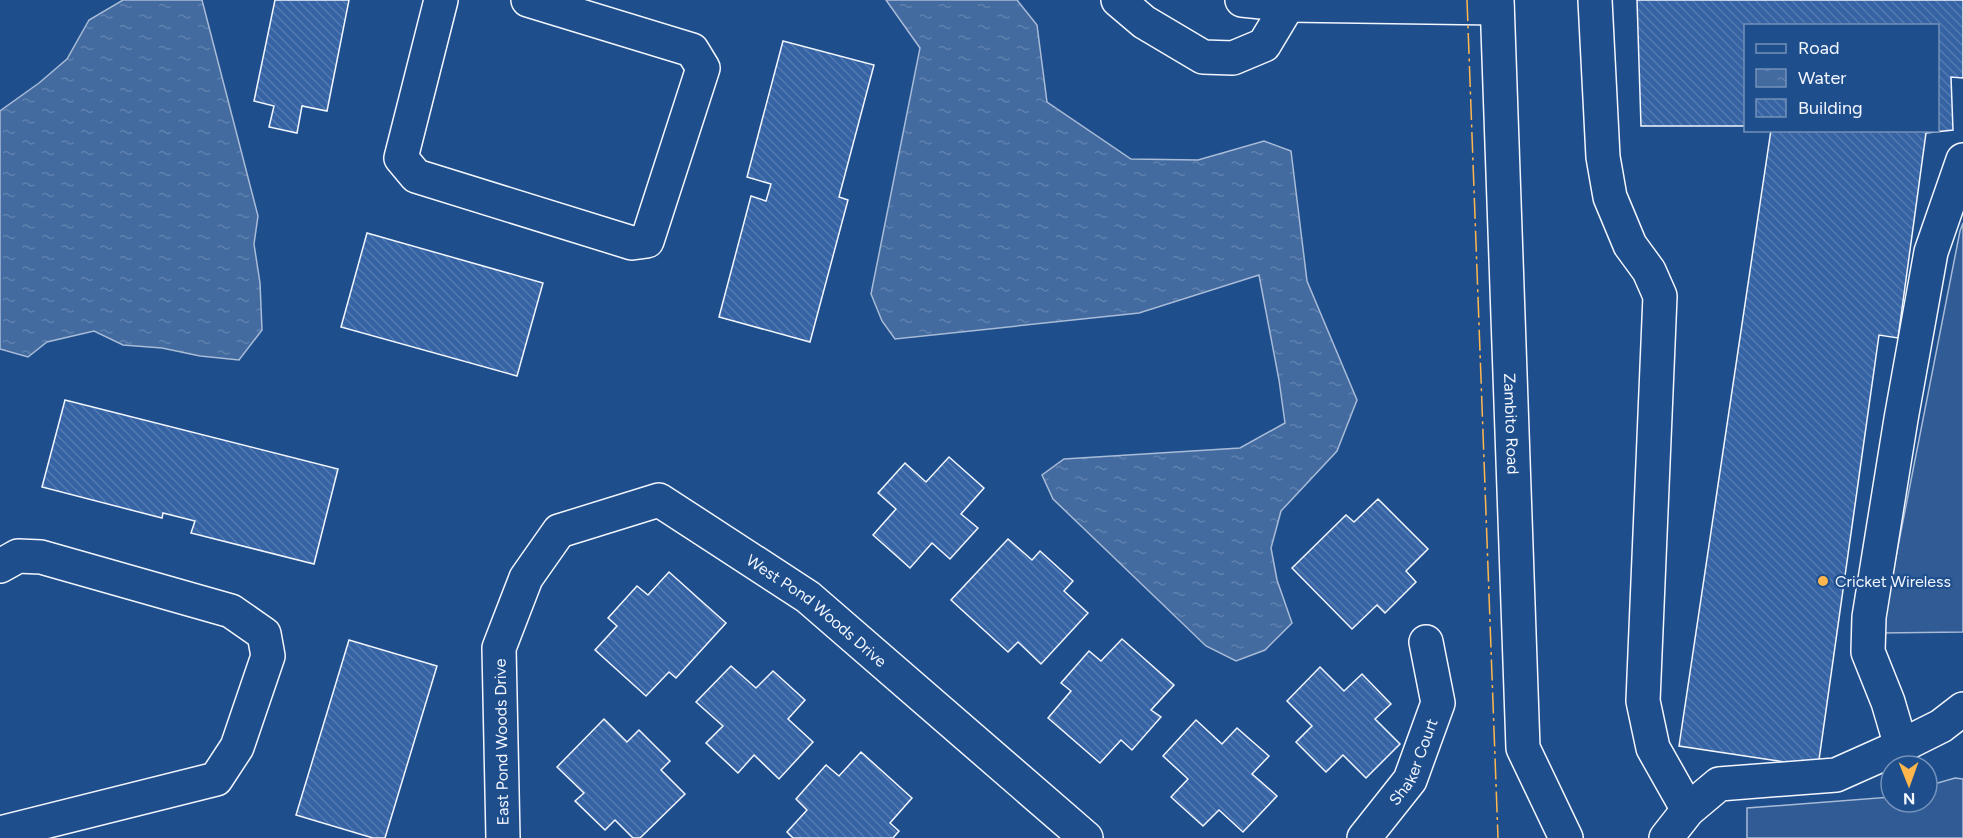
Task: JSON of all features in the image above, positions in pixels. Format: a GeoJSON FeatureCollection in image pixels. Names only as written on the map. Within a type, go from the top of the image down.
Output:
{"type":"FeatureCollection","features":[{"type":"Feature","properties":{"kind":"street"},"geometry":{"type":"LineString","coordinates":[[441,0],[401,158],[416,176],[632,243],[647,241],[703,68],[692,50],[528,0]]}},
{"type":"Feature","properties":{"kind":"street"},"geometry":{"type":"LineString","coordinates":[[1118,0],[1144,22],[1203,57],[1233,58],[1264,45],[1288,2]]}},
{"type":"Feature","properties":{"kind":"street"},"geometry":{"type":"LineString","coordinates":[[1242,0],[1497,4]]}},
{"type":"Feature","properties":{"kind":"street"},"geometry":{"type":"LineString","coordinates":[[1595,0],[1603,157],[1610,197],[1630,245],[1649,271],[1660,296],[1643,701],[1653,747],[1688,810]]}},
{"type":"Feature","properties":{"kind":"street","name":"Zambito Road"},"geometry":{"type":"LineString","coordinates":[[1497,4],[1522,748],[1566,838]]}},
{"type":"Feature","properties":{"kind":"street"},"geometry":{"type":"LineString","coordinates":[[1901,746],[1888,702],[1868,652],[1869,617],[1893,463],[1931,252],[1963,160]]}},
{"type":"Feature","properties":{"kind":"street","name":"West Pond Woods Drive"},"geometry":{"type":"LineString","coordinates":[[526,578],[559,531],[660,500],[808,597],[1086,838]]}},
{"type":"Feature","properties":{"kind":"street"},"geometry":{"type":"LineString","coordinates":[[0,566],[18,556],[41,557],[231,611],[264,634],[268,656],[237,747],[216,779],[0,833]]}},
{"type":"Feature","properties":{"kind":"street","name":"East Pond Woods Drive"},"geometry":{"type":"LineString","coordinates":[[503,838],[499,648],[526,578]]}},
{"type":"Feature","properties":{"kind":"street","name":"Shaker Court"},"geometry":{"type":"LineString","coordinates":[[1364,838],[1410,780],[1438,703],[1426,642]]}},
{"type":"Feature","properties":{"kind":"street"},"geometry":{"type":"LineString","coordinates":[[1666,838],[1688,810],[1719,783],[1764,782],[1836,775],[1941,726],[1963,709]]}},
{"type":"Feature","properties":{"kind":"shaded area"},"geometry":{"type":"Polygon","coordinates":[[[1963,223],[1963,632],[1881,633],[1960,231],[1963,223]]]}},
{"type":"Feature","properties":{"kind":"shaded area"},"geometry":{"type":"Polygon","coordinates":[[[1955,778],[1963,779],[1963,838],[1747,838],[1747,808],[1879,798],[1879,814],[1939,814],[1939,783],[1955,778]]]}},
{"type":"Feature","properties":{"kind":"water"},"geometry":{"type":"Polygon","coordinates":[[[123,0],[202,0],[258,216],[254,244],[260,283],[262,330],[239,360],[200,356],[162,348],[123,345],[94,331],[47,342],[28,357],[0,349],[0,111],[67,59],[89,20],[123,0]]]}},
{"type":"Feature","properties":{"kind":"water"},"geometry":{"type":"Polygon","coordinates":[[[886,0],[1017,0],[1037,25],[1047,102],[1131,159],[1198,160],[1264,141],[1291,151],[1307,281],[1357,400],[1337,451],[1281,511],[1271,548],[1277,580],[1292,623],[1265,650],[1236,661],[1206,646],[1053,499],[1042,475],[1064,459],[1240,448],[1285,423],[1259,275],[1139,313],[895,339],[882,321],[871,294],[920,48],[886,0]]]}},
{"type":"Feature","properties":{"kind":"building"},"geometry":{"type":"Polygon","coordinates":[[[275,0],[349,0],[327,111],[302,106],[297,133],[269,127],[274,106],[254,101],[275,0]]]}},
{"type":"Feature","properties":{"kind":"building"},"geometry":{"type":"Polygon","coordinates":[[[1637,0],[1963,0],[1963,78],[1951,77],[1953,130],[1939,132],[1939,24],[1744,24],[1744,126],[1641,126],[1637,0]]]}},
{"type":"Feature","properties":{"kind":"building"},"geometry":{"type":"Polygon","coordinates":[[[783,41],[874,65],[839,197],[848,200],[810,342],[719,317],[751,196],[766,201],[771,184],[747,177],[783,41]]]}},
{"type":"Feature","properties":{"kind":"building"},"geometry":{"type":"Polygon","coordinates":[[[1771,132],[1935,132],[1926,133],[1898,338],[1879,335],[1818,767],[1679,746],[1771,132]]]}},
{"type":"Feature","properties":{"kind":"building"},"geometry":{"type":"Polygon","coordinates":[[[367,233],[543,283],[517,376],[341,327],[367,233]]]}},
{"type":"Feature","properties":{"kind":"building"},"geometry":{"type":"Polygon","coordinates":[[[65,400],[338,469],[314,564],[191,533],[195,521],[163,513],[162,518],[42,487],[65,400]]]}},
{"type":"Feature","properties":{"kind":"building"},"geometry":{"type":"Polygon","coordinates":[[[949,457],[984,488],[961,514],[978,528],[950,559],[932,543],[910,568],[873,535],[896,509],[878,493],[905,463],[926,482],[949,457]]]}},
{"type":"Feature","properties":{"kind":"building"},"geometry":{"type":"Polygon","coordinates":[[[1378,499],[1428,549],[1406,571],[1416,582],[1385,613],[1377,605],[1352,629],[1292,568],[1346,515],[1354,522],[1378,499]]]}},
{"type":"Feature","properties":{"kind":"building"},"geometry":{"type":"Polygon","coordinates":[[[1008,539],[1032,560],[1040,551],[1073,581],[1064,591],[1088,613],[1041,664],[1018,642],[1008,652],[951,600],[1008,539]]]}},
{"type":"Feature","properties":{"kind":"building"},"geometry":{"type":"Polygon","coordinates":[[[669,572],[726,623],[676,678],[669,672],[646,696],[595,650],[617,626],[608,618],[637,586],[648,595],[669,572]]]}},
{"type":"Feature","properties":{"kind":"building"},"geometry":{"type":"Polygon","coordinates":[[[1122,639],[1174,685],[1151,710],[1161,717],[1132,750],[1121,740],[1100,763],[1048,718],[1071,691],[1061,683],[1089,651],[1101,661],[1122,639]]]}},
{"type":"Feature","properties":{"kind":"building"},"geometry":{"type":"Polygon","coordinates":[[[349,640],[437,666],[385,838],[373,838],[296,815],[349,640]]]}},
{"type":"Feature","properties":{"kind":"building"},"geometry":{"type":"Polygon","coordinates":[[[731,666],[756,688],[773,671],[805,700],[788,719],[813,742],[779,779],[754,755],[738,773],[706,743],[723,726],[696,702],[731,666]]]}},
{"type":"Feature","properties":{"kind":"building"},"geometry":{"type":"Polygon","coordinates":[[[1320,667],[1344,691],[1362,674],[1391,704],[1375,719],[1400,744],[1366,778],[1343,755],[1326,772],[1296,742],[1312,726],[1287,701],[1320,667]]]}},
{"type":"Feature","properties":{"kind":"building"},"geometry":{"type":"Polygon","coordinates":[[[604,719],[627,742],[639,730],[670,761],[661,770],[685,794],[640,838],[633,838],[615,820],[605,830],[575,801],[584,793],[557,767],[604,719]]]}},
{"type":"Feature","properties":{"kind":"building"},"geometry":{"type":"Polygon","coordinates":[[[1196,720],[1222,744],[1237,728],[1269,756],[1252,774],[1277,796],[1243,832],[1219,810],[1203,826],[1171,797],[1188,779],[1163,756],[1196,720]]]}},
{"type":"Feature","properties":{"kind":"building"},"geometry":{"type":"Polygon","coordinates":[[[861,752],[912,798],[890,823],[899,831],[893,838],[793,838],[787,832],[807,810],[796,799],[826,765],[839,776],[861,752]]]}},
{"type":"Feature","properties":{"kind":"power"},"geometry":{"type":"LineString","coordinates":[[1467,0],[1498,838]]}},
{"type":"Feature","properties":{"kind":"place","name":"Cricket Wireless"},"geometry":{"type":"Point","coordinates":[1823,581]}}]}
